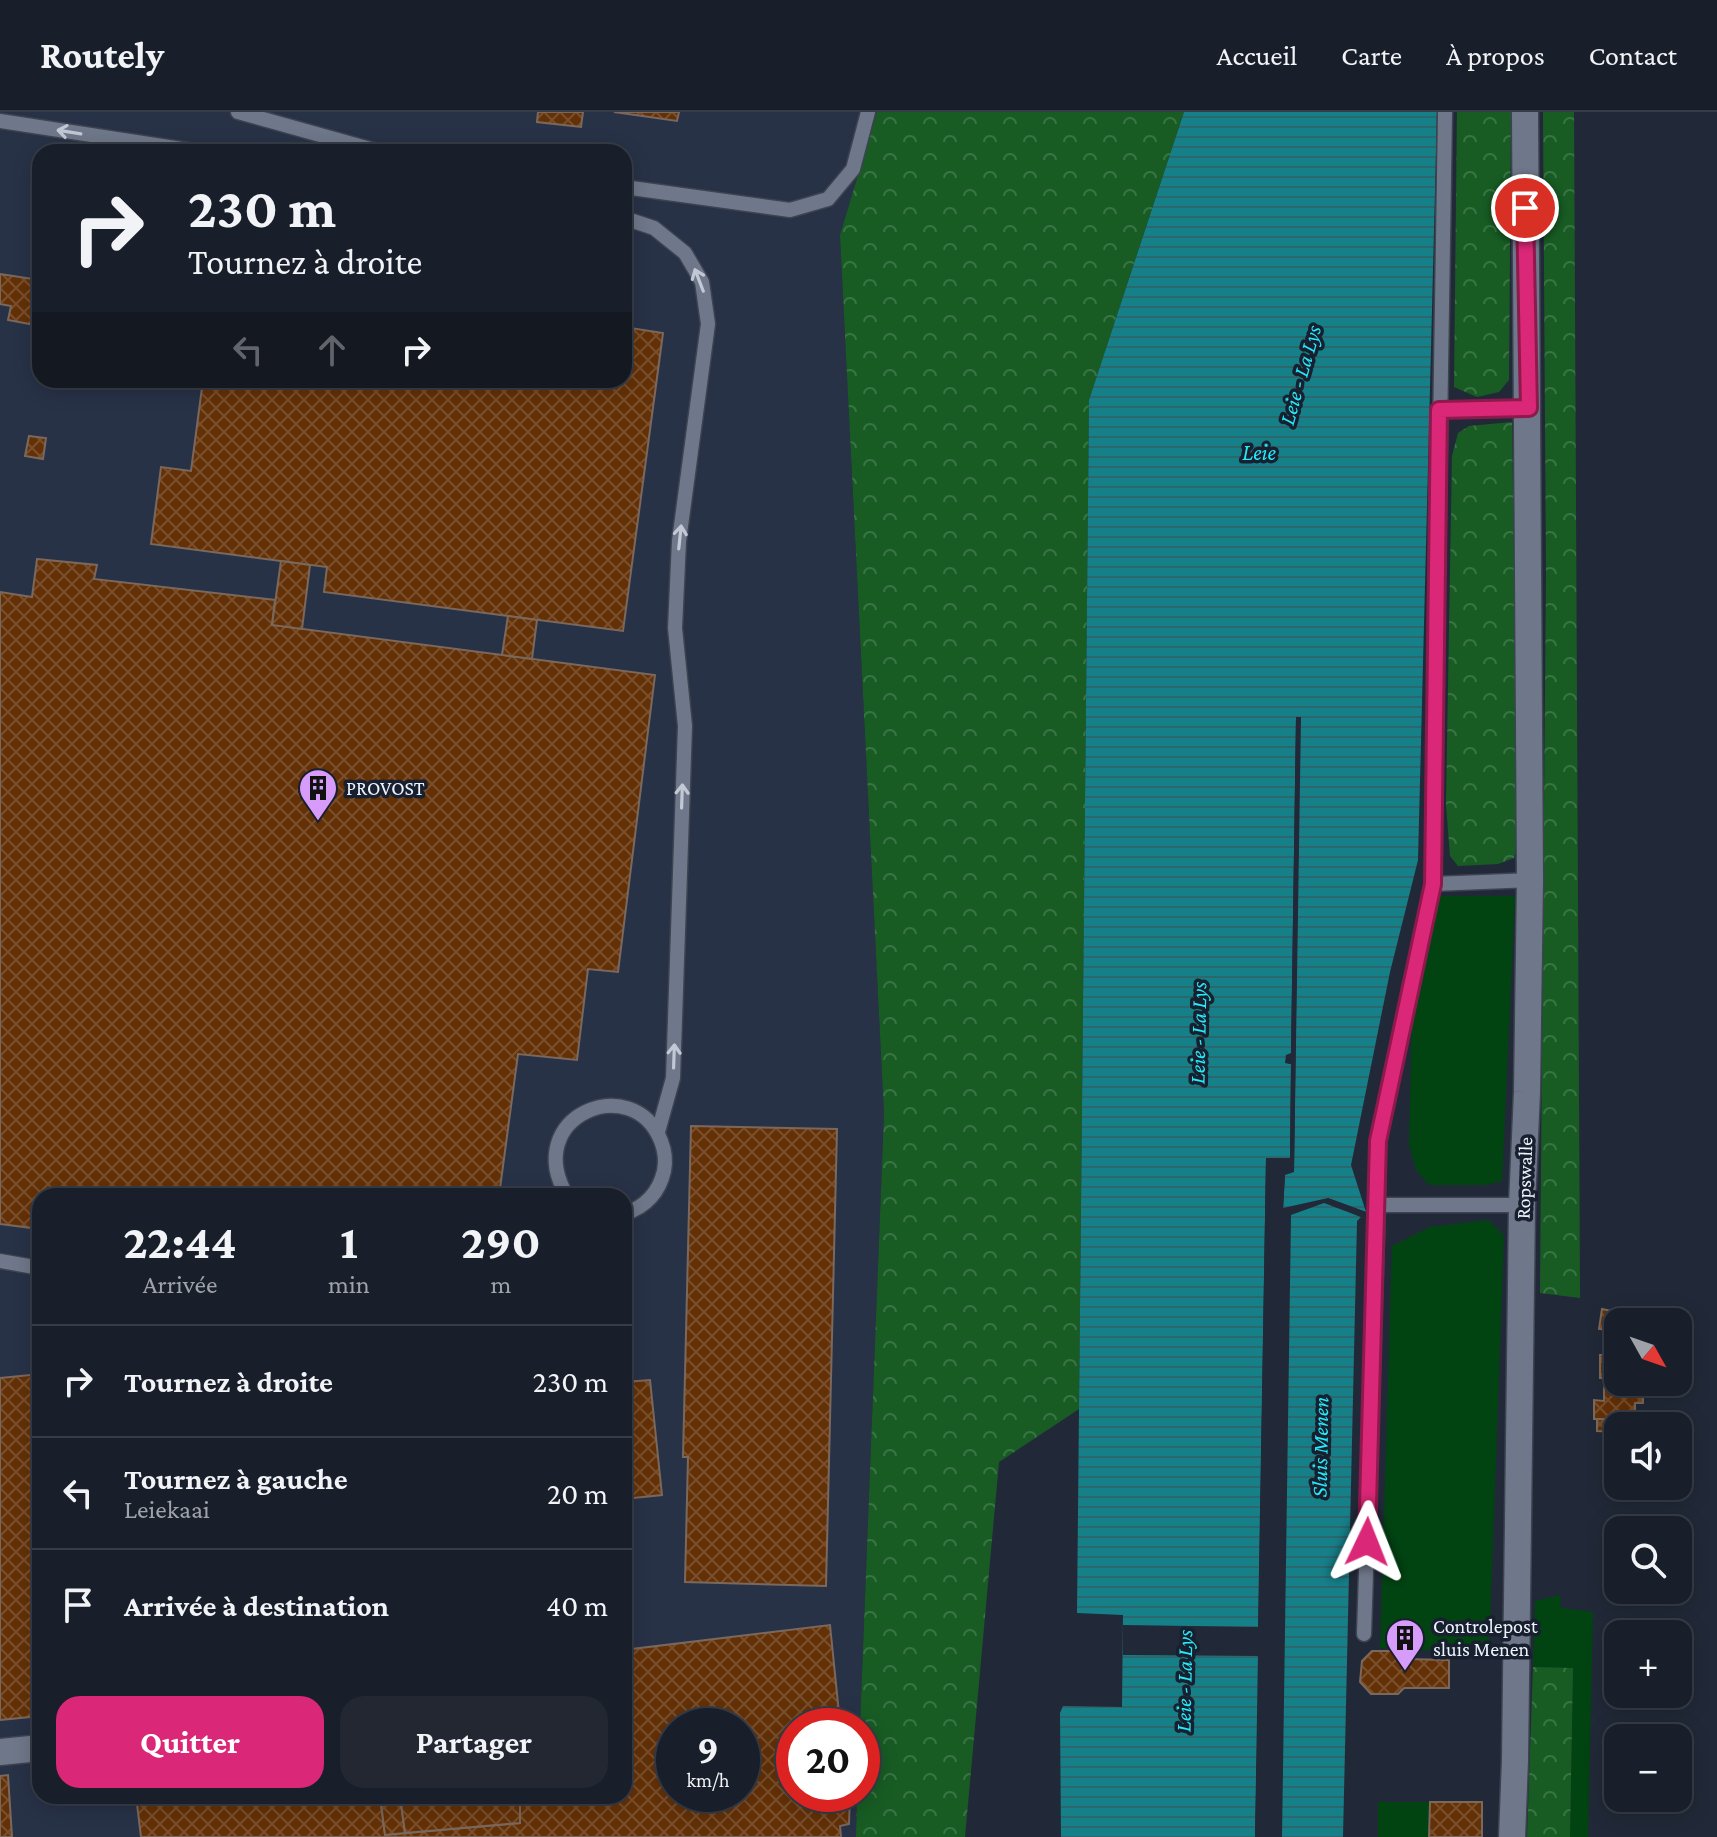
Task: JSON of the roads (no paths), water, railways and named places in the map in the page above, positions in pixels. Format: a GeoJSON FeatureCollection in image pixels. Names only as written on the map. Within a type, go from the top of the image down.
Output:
{"type":"FeatureCollection","features":[{"type":"Feature","properties":{"kind":"street","name":"Ropswalle"},"geometry":{"type":"LineString","coordinates":[[1512,1837],[1530,880],[1525,112]]}},
{"type":"Feature","properties":{"kind":"street"},"geometry":{"type":"LineString","coordinates":[[0,1752],[32,1749]]}},
{"type":"Feature","properties":{"kind":"lane"},"geometry":{"type":"LineString","coordinates":[[238,112],[352,144]]}},
{"type":"Feature","properties":{"kind":"lane"},"geometry":{"type":"LineString","coordinates":[[632,188],[790,210],[828,199],[853,169],[868,112]]}},
{"type":"Feature","properties":{"kind":"lane"},"geometry":{"type":"LineString","coordinates":[[1364,1634],[1378,1141],[1433,884],[1445,112]]}},
{"type":"Feature","properties":{"kind":"lane"},"geometry":{"type":"LineString","coordinates":[[0,121],[149,144]]}},
{"type":"Feature","properties":{"kind":"lane"},"geometry":{"type":"LineString","coordinates":[[632,221],[654,228],[685,253],[702,282],[708,324],[679,541],[675,628],[685,726],[673,1078],[658,1132]]}},
{"type":"Feature","properties":{"kind":"lane"},"geometry":{"type":"LineString","coordinates":[[1439,410],[1529,408]]}},
{"type":"Feature","properties":{"kind":"lane"},"geometry":{"type":"LineString","coordinates":[[1433,884],[1530,880]]}},
{"type":"Feature","properties":{"kind":"lane"},"geometry":{"type":"LineString","coordinates":[[562,1188],[558,1181],[556,1154],[565,1129],[578,1116],[594,1108],[612,1106],[630,1109],[646,1118],[658,1132],[664,1149],[665,1167],[660,1185],[649,1200],[632,1212]]}},
{"type":"Feature","properties":{"kind":"lane"},"geometry":{"type":"LineString","coordinates":[[1378,1205],[1522,1205]]}},
{"type":"Feature","properties":{"kind":"lane"},"geometry":{"type":"LineString","coordinates":[[0,1261],[32,1267]]}},
{"type":"Feature","properties":{"kind":"water","name":"Leie"},"geometry":{"type":"Polygon","coordinates":[[[1184,112],[1437,112],[1418,860],[1390,972],[1351,1165],[1366,1212],[1328,1198],[1325,1201],[1361,1217],[1357,1221],[1343,1837],[1279,1837],[1283,1212],[1285,1174],[1294,1171],[1300,717],[1296,717],[1291,1054],[1286,1063],[1291,1064],[1290,1159],[1266,1158],[1255,1837],[1061,1837],[1060,1713],[1063,1706],[1122,1707],[1123,1615],[1077,1613],[1089,400],[1184,112]]]}},
{"type":"Feature","properties":{"kind":"place","name":"PROVOST"},"geometry":{"type":"Point","coordinates":[318,822]}},
{"type":"Feature","properties":{"kind":"place","name":"Controlepost sluis Menen"},"geometry":{"type":"Point","coordinates":[1405,1672]}},
{"type":"Feature","properties":{"kind":"water label","name":"Leie - La Lys"},"geometry":{"type":"Point","coordinates":[1300,375]}},
{"type":"Feature","properties":{"kind":"water label","name":"Leie - La Lys"},"geometry":{"type":"Point","coordinates":[1198,1033]}},
{"type":"Feature","properties":{"kind":"water label","name":"Sluis Menen"},"geometry":{"type":"Point","coordinates":[1320,1447]}},
{"type":"Feature","properties":{"kind":"water label","name":"Leie - La Lys"},"geometry":{"type":"Point","coordinates":[1184,1681]}}]}
